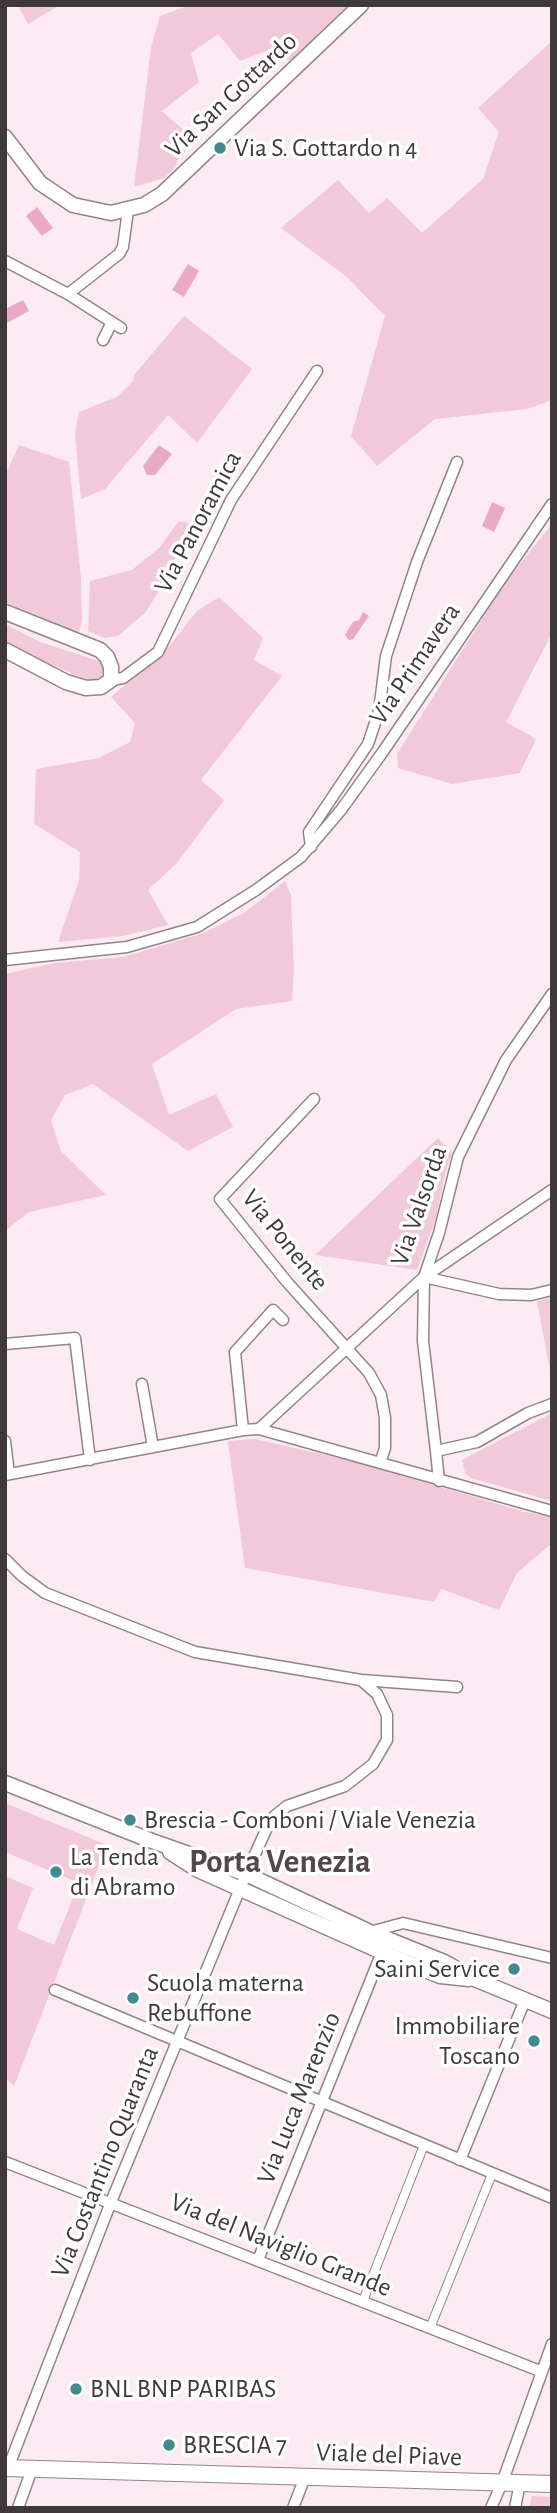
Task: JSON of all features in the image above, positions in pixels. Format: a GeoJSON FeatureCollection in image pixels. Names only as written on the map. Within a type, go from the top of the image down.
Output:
{"type":"FeatureCollection","features":[{"type":"Feature","properties":{"kind":"main road","name":"Viale del Piave"},"geometry":{"type":"LineString","coordinates":[[7,2468],[552,2484]]}},
{"type":"Feature","properties":{"kind":"street","name":"Via San Gottardo"},"geometry":{"type":"LineString","coordinates":[[128,210],[144,205],[162,194],[361,5]]}},
{"type":"Feature","properties":{"kind":"street"},"geometry":{"type":"LineString","coordinates":[[5,137],[40,183],[58,197],[90,211],[111,213],[128,210],[123,247],[119,254],[68,294]]}},
{"type":"Feature","properties":{"kind":"street"},"geometry":{"type":"LineString","coordinates":[[5,261],[68,294],[117,325],[103,340]]}},
{"type":"Feature","properties":{"kind":"street","name":"Via Panoramica"},"geometry":{"type":"LineString","coordinates":[[5,650],[66,682],[86,688],[101,687],[111,680],[124,678],[158,652],[231,500],[317,371]]}},
{"type":"Feature","properties":{"kind":"street","name":"Via Primavera"},"geometry":{"type":"LineString","coordinates":[[311,847],[309,832],[368,744],[379,711],[386,656],[416,562],[457,462]]}},
{"type":"Feature","properties":{"kind":"street","name":"Via Primavera"},"geometry":{"type":"LineString","coordinates":[[5,960],[127,947],[197,927],[256,890],[311,847],[382,753],[552,504]]}},
{"type":"Feature","properties":{"kind":"street"},"geometry":{"type":"LineString","coordinates":[[5,612],[100,650],[111,667],[111,680]]}},
{"type":"Feature","properties":{"kind":"street","name":"Via Valsorda"},"geometry":{"type":"LineString","coordinates":[[259,1429],[424,1277],[439,1233],[458,1157],[506,1060],[552,994]]}},
{"type":"Feature","properties":{"kind":"street","name":"Via Ponente"},"geometry":{"type":"LineString","coordinates":[[314,1099],[220,1199],[287,1282],[346,1348]]}},
{"type":"Feature","properties":{"kind":"street"},"geometry":{"type":"LineString","coordinates":[[424,1277],[552,1190]]}},
{"type":"Feature","properties":{"kind":"street"},"geometry":{"type":"LineString","coordinates":[[424,1277],[499,1294],[531,1294],[552,1290]]}},
{"type":"Feature","properties":{"kind":"street"},"geometry":{"type":"LineString","coordinates":[[424,1277],[423,1341],[439,1481]]}},
{"type":"Feature","properties":{"kind":"street"},"geometry":{"type":"LineString","coordinates":[[243,1430],[235,1352],[273,1310],[283,1320]]}},
{"type":"Feature","properties":{"kind":"street"},"geometry":{"type":"LineString","coordinates":[[5,1344],[75,1338],[90,1460]]}},
{"type":"Feature","properties":{"kind":"street"},"geometry":{"type":"LineString","coordinates":[[346,1348],[369,1373],[380,1395],[385,1428],[380,1463]]}},
{"type":"Feature","properties":{"kind":"street"},"geometry":{"type":"LineString","coordinates":[[142,1384],[153,1447]]}},
{"type":"Feature","properties":{"kind":"street"},"geometry":{"type":"LineString","coordinates":[[436,1451],[477,1442],[528,1413],[552,1404]]}},
{"type":"Feature","properties":{"kind":"street"},"geometry":{"type":"LineString","coordinates":[[5,1441],[7,1474],[259,1429],[552,1511]]}},
{"type":"Feature","properties":{"kind":"street"},"geometry":{"type":"LineString","coordinates":[[5,1559],[45,1593],[195,1652],[361,1680],[457,1687]]}},
{"type":"Feature","properties":{"kind":"street","name":"Via Costantino Quaranta"},"geometry":{"type":"LineString","coordinates":[[7,2468],[111,2202],[271,1819],[287,1806],[345,1786],[373,1764],[387,1740],[387,1715],[377,1694],[361,1680]]}},
{"type":"Feature","properties":{"kind":"street"},"geometry":{"type":"LineString","coordinates":[[5,1783],[152,1841],[246,1874],[370,1932],[444,1962],[477,1980],[552,2011]]}},
{"type":"Feature","properties":{"kind":"street"},"geometry":{"type":"LineString","coordinates":[[152,1841],[198,1870],[382,1952],[440,1976],[477,1980]]}},
{"type":"Feature","properties":{"kind":"street"},"geometry":{"type":"LineString","coordinates":[[370,1932],[403,1923],[552,1958]]}},
{"type":"Feature","properties":{"kind":"street","name":"Via Luca Marenzio"},"geometry":{"type":"LineString","coordinates":[[258,2260],[382,1952]]}},
{"type":"Feature","properties":{"kind":"street"},"geometry":{"type":"LineString","coordinates":[[55,1990],[552,2199]]}},
{"type":"Feature","properties":{"kind":"street"},"geometry":{"type":"LineString","coordinates":[[460,2160],[525,2000]]}},
{"type":"Feature","properties":{"kind":"street"},"geometry":{"type":"LineString","coordinates":[[363,2301],[424,2145]]}},
{"type":"Feature","properties":{"kind":"street","name":"Via del Naviglio Grande"},"geometry":{"type":"LineString","coordinates":[[5,2162],[540,2371]]}},
{"type":"Feature","properties":{"kind":"street"},"geometry":{"type":"LineString","coordinates":[[430,2328],[492,2174]]}},
{"type":"Feature","properties":{"kind":"street"},"geometry":{"type":"LineString","coordinates":[[491,2508],[552,2344]]}},
{"type":"Feature","properties":{"kind":"street"},"geometry":{"type":"LineString","coordinates":[[18,2508],[32,2469]]}},
{"type":"Feature","properties":{"kind":"street"},"geometry":{"type":"LineString","coordinates":[[293,2508],[306,2477]]}},
{"type":"Feature","properties":{"kind":"street"},"geometry":{"type":"LineString","coordinates":[[515,2508],[520,2483]]}},
{"type":"Feature","properties":{"kind":"shaded area"},"geometry":{"type":"Polygon","coordinates":[[[18,5],[60,5],[28,24],[18,5]]]}},
{"type":"Feature","properties":{"kind":"shaded area"},"geometry":{"type":"Polygon","coordinates":[[[190,5],[349,5],[290,61],[266,51],[240,61],[218,34],[191,53],[199,82],[162,111],[195,140],[178,160],[175,168],[164,178],[134,187],[151,48],[160,16],[190,5]]]}},
{"type":"Feature","properties":{"kind":"shaded area"},"geometry":{"type":"Polygon","coordinates":[[[552,41],[552,400],[527,409],[435,419],[377,466],[351,436],[385,316],[347,277],[281,228],[338,180],[369,213],[387,198],[422,233],[483,179],[499,132],[478,108],[552,41]]]}},
{"type":"Feature","properties":{"kind":"shaded area"},"geometry":{"type":"Polygon","coordinates":[[[37,207],[53,228],[42,236],[26,216],[37,207]]]}},
{"type":"Feature","properties":{"kind":"shaded area"},"geometry":{"type":"Polygon","coordinates":[[[188,264],[199,271],[184,297],[172,290],[188,264]]]}},
{"type":"Feature","properties":{"kind":"shaded area"},"geometry":{"type":"Polygon","coordinates":[[[23,300],[29,311],[5,324],[5,309],[23,300]]]}},
{"type":"Feature","properties":{"kind":"shaded area"},"geometry":{"type":"Polygon","coordinates":[[[184,316],[252,369],[197,443],[168,415],[105,489],[81,499],[75,434],[79,412],[117,397],[133,381],[134,375],[184,316]]]}},
{"type":"Feature","properties":{"kind":"shaded area"},"geometry":{"type":"Polygon","coordinates":[[[19,445],[69,462],[81,578],[82,620],[79,633],[5,602],[5,476],[19,445]]]}},
{"type":"Feature","properties":{"kind":"shaded area"},"geometry":{"type":"Polygon","coordinates":[[[159,445],[172,454],[155,475],[147,475],[143,466],[159,445]]]}},
{"type":"Feature","properties":{"kind":"shaded area"},"geometry":{"type":"Polygon","coordinates":[[[492,502],[505,508],[494,532],[482,526],[492,502]]]}},
{"type":"Feature","properties":{"kind":"shaded area"},"geometry":{"type":"Polygon","coordinates":[[[179,521],[191,524],[162,586],[145,613],[118,636],[105,638],[88,631],[90,581],[132,570],[159,548],[179,521]]]}},
{"type":"Feature","properties":{"kind":"shaded area"},"geometry":{"type":"Polygon","coordinates":[[[552,524],[552,633],[506,722],[536,739],[520,773],[452,784],[398,768],[397,754],[506,581],[552,524]]]}},
{"type":"Feature","properties":{"kind":"shaded area"},"geometry":{"type":"Polygon","coordinates":[[[219,597],[263,638],[254,660],[282,676],[201,780],[224,800],[177,863],[148,890],[168,925],[123,936],[58,942],[79,881],[80,852],[34,824],[36,769],[99,758],[130,742],[135,723],[111,697],[171,644],[197,611],[219,597]]]}},
{"type":"Feature","properties":{"kind":"shaded area"},"geometry":{"type":"Polygon","coordinates":[[[363,612],[369,616],[353,639],[349,640],[345,635],[363,612]]]}},
{"type":"Feature","properties":{"kind":"shaded area"},"geometry":{"type":"Polygon","coordinates":[[[5,624],[40,642],[102,662],[105,669],[101,677],[92,680],[75,675],[5,640],[5,624]]]}},
{"type":"Feature","properties":{"kind":"shaded area"},"geometry":{"type":"Polygon","coordinates":[[[285,881],[291,895],[294,971],[292,1001],[236,1009],[152,1064],[169,1115],[216,1094],[233,1127],[188,1151],[93,1084],[65,1095],[51,1120],[61,1151],[106,1195],[29,1212],[5,1231],[5,974],[54,963],[123,957],[201,934],[244,913],[285,881]]]}},
{"type":"Feature","properties":{"kind":"shaded area"},"geometry":{"type":"Polygon","coordinates":[[[438,1138],[452,1152],[436,1218],[417,1270],[315,1255],[438,1138]]]}},
{"type":"Feature","properties":{"kind":"shaded area"},"geometry":{"type":"Polygon","coordinates":[[[552,1298],[552,1376],[551,1376],[537,1301],[552,1298]]]}},
{"type":"Feature","properties":{"kind":"shaded area"},"geometry":{"type":"Polygon","coordinates":[[[552,1413],[552,1501],[471,1478],[465,1473],[462,1460],[552,1413]]]}},
{"type":"Feature","properties":{"kind":"shaded area"},"geometry":{"type":"Polygon","coordinates":[[[255,1439],[352,1461],[525,1512],[552,1517],[552,1543],[517,1573],[499,1610],[441,1589],[434,1602],[245,1568],[228,1441],[255,1439]]]}},
{"type":"Feature","properties":{"kind":"shaded area"},"geometry":{"type":"Polygon","coordinates":[[[5,1803],[107,1845],[14,2086],[5,2077],[5,1876],[33,1888],[17,1929],[54,1945],[79,1883],[5,1852],[5,1803]]]}},
{"type":"Feature","properties":{"kind":"shaded area"},"geometry":{"type":"Polygon","coordinates":[[[532,2496],[552,2497],[552,2508],[529,2508],[532,2496]]]}},
{"type":"Feature","properties":{"kind":"place","name":"Via S. Gottardo n 4"},"geometry":{"type":"Point","coordinates":[220,148]}},
{"type":"Feature","properties":{"kind":"place","name":"Brescia - Comboni / Viale Venezia"},"geometry":{"type":"Point","coordinates":[130,1820]}},
{"type":"Feature","properties":{"kind":"place","name":"La Tenda di Abramo"},"geometry":{"type":"Point","coordinates":[56,1872]}},
{"type":"Feature","properties":{"kind":"place","name":"Saini Service"},"geometry":{"type":"Point","coordinates":[514,1969]}},
{"type":"Feature","properties":{"kind":"place","name":"Scuola materna Rebuffone"},"geometry":{"type":"Point","coordinates":[133,1998]}},
{"type":"Feature","properties":{"kind":"place","name":"Immobiliare Toscano"},"geometry":{"type":"Point","coordinates":[534,2041]}},
{"type":"Feature","properties":{"kind":"place","name":"BNL BNP PARIBAS"},"geometry":{"type":"Point","coordinates":[76,2389]}},
{"type":"Feature","properties":{"kind":"place","name":"BRESCIA 7"},"geometry":{"type":"Point","coordinates":[169,2445]}},
{"type":"Feature","properties":{"kind":"district","name":"Porta Venezia"},"geometry":{"type":"Point","coordinates":[280,1862]}}]}
